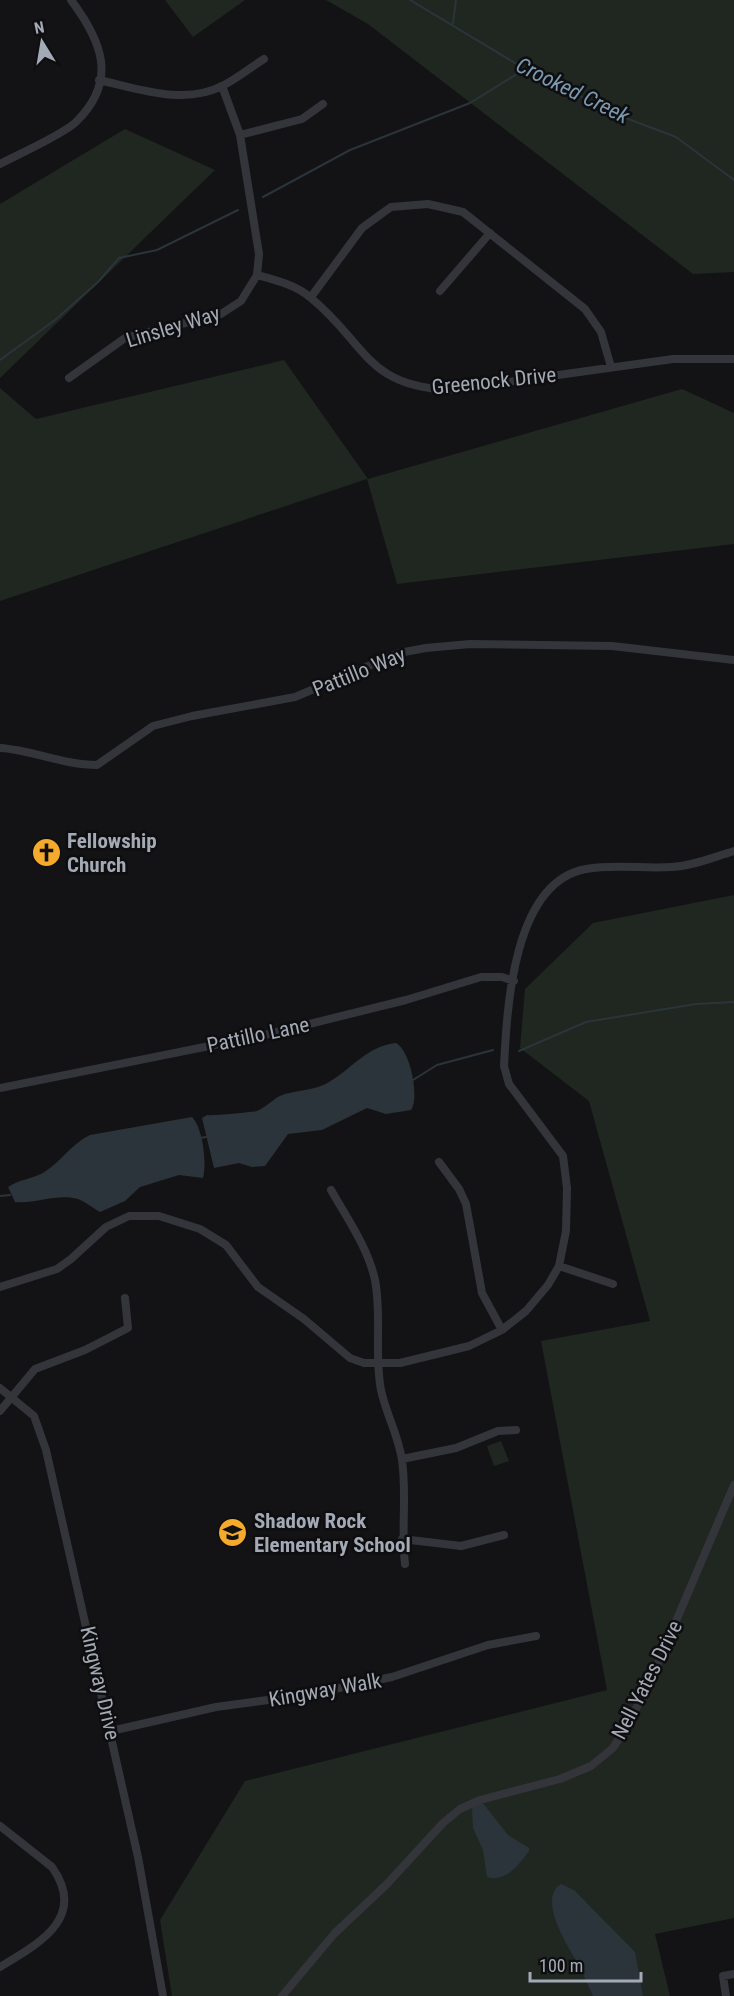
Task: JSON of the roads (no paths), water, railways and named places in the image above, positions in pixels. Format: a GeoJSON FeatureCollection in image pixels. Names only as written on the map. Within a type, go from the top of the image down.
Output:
{"type":"FeatureCollection","features":[{"type":"Feature","properties":{"kind":"street"},"geometry":{"type":"LineString","coordinates":[[0,164],[76,123],[92,100],[103,71],[100,48],[90,26],[71,0]]}},
{"type":"Feature","properties":{"kind":"street"},"geometry":{"type":"LineString","coordinates":[[99,80],[169,96],[196,94],[222,86],[264,59]]}},
{"type":"Feature","properties":{"kind":"street"},"geometry":{"type":"LineString","coordinates":[[222,86],[240,135],[259,254],[257,275]]}},
{"type":"Feature","properties":{"kind":"street"},"geometry":{"type":"LineString","coordinates":[[240,135],[302,119],[323,104]]}},
{"type":"Feature","properties":{"kind":"street"},"geometry":{"type":"LineString","coordinates":[[311,297],[362,228],[391,207],[428,204],[463,212],[585,309],[601,332],[611,367]]}},
{"type":"Feature","properties":{"kind":"street"},"geometry":{"type":"LineString","coordinates":[[440,291],[490,233]]}},
{"type":"Feature","properties":{"kind":"street","name":"Greenock Drive"},"geometry":{"type":"LineString","coordinates":[[257,275],[283,282],[311,297],[378,370],[421,388],[450,390],[673,359],[734,359]]}},
{"type":"Feature","properties":{"kind":"street","name":"Linsley Way"},"geometry":{"type":"LineString","coordinates":[[69,378],[125,338],[154,328],[191,323],[221,314],[241,301],[257,275]]}},
{"type":"Feature","properties":{"kind":"street","name":"Pattillo Way"},"geometry":{"type":"LineString","coordinates":[[0,748],[27,751],[54,760],[97,765],[153,726],[192,716],[295,697],[399,653],[426,648],[470,644],[612,646],[734,660]]}},
{"type":"Feature","properties":{"kind":"street"},"geometry":{"type":"LineString","coordinates":[[0,1287],[57,1269],[106,1227],[129,1215],[159,1216],[212,1235],[226,1245],[248,1276],[263,1292],[304,1319],[350,1358],[364,1363],[379,1365],[400,1363],[469,1346],[502,1330],[526,1311],[559,1266],[566,1231],[567,1188],[563,1156],[509,1084],[504,1066],[519,945],[539,899],[568,875],[584,870],[621,866],[687,865],[734,851]]}},
{"type":"Feature","properties":{"kind":"street","name":"Pattillo Lane"},"geometry":{"type":"LineString","coordinates":[[0,1088],[269,1034],[406,1000],[481,977],[502,977],[514,981]]}},
{"type":"Feature","properties":{"kind":"street"},"geometry":{"type":"LineString","coordinates":[[439,1162],[459,1189],[466,1204],[482,1293],[502,1330]]}},
{"type":"Feature","properties":{"kind":"street"},"geometry":{"type":"LineString","coordinates":[[331,1190],[372,1268],[375,1282],[380,1388],[397,1433],[402,1460],[406,1507],[402,1539],[405,1564]]}},
{"type":"Feature","properties":{"kind":"street"},"geometry":{"type":"LineString","coordinates":[[559,1266],[613,1284]]}},
{"type":"Feature","properties":{"kind":"street"},"geometry":{"type":"LineString","coordinates":[[0,1411],[29,1374],[41,1366],[78,1353],[128,1328],[125,1298]]}},
{"type":"Feature","properties":{"kind":"street","name":"Kingway Drive"},"geometry":{"type":"LineString","coordinates":[[0,1388],[34,1416],[40,1428],[111,1731],[138,1857],[163,1996]]}},
{"type":"Feature","properties":{"kind":"street"},"geometry":{"type":"LineString","coordinates":[[402,1460],[456,1448],[498,1431],[516,1430]]}},
{"type":"Feature","properties":{"kind":"street","name":"Nell Yates Drive"},"geometry":{"type":"LineString","coordinates":[[282,1996],[334,1934],[387,1884],[443,1823],[460,1809],[480,1800],[560,1779],[591,1766],[613,1748],[628,1725],[656,1668],[734,1485]]}},
{"type":"Feature","properties":{"kind":"street"},"geometry":{"type":"LineString","coordinates":[[402,1539],[461,1546],[504,1535]]}},
{"type":"Feature","properties":{"kind":"street","name":"Kingway Walk"},"geometry":{"type":"LineString","coordinates":[[111,1731],[216,1707],[291,1698],[393,1677],[488,1646],[536,1636]]}},
{"type":"Feature","properties":{"kind":"street"},"geometry":{"type":"LineString","coordinates":[[0,1826],[52,1867],[58,1876],[64,1898],[61,1918],[49,1935],[0,1966]]}},
{"type":"Feature","properties":{"kind":"street"},"geometry":{"type":"LineString","coordinates":[[726,1996],[723,1976],[734,1974]]}},
{"type":"Feature","properties":{"kind":"waterway","name":"Crooked Creek"},"geometry":{"type":"LineString","coordinates":[[410,0],[525,69],[623,117],[676,137],[734,180]]}},
{"type":"Feature","properties":{"kind":"waterway"},"geometry":{"type":"LineString","coordinates":[[453,23],[456,0]]}},
{"type":"Feature","properties":{"kind":"waterway"},"geometry":{"type":"LineString","coordinates":[[263,197],[350,150],[470,103],[525,69]]}},
{"type":"Feature","properties":{"kind":"waterway"},"geometry":{"type":"LineString","coordinates":[[0,360],[55,320],[98,282],[119,258],[157,250],[238,210]]}},
{"type":"Feature","properties":{"kind":"waterway"},"geometry":{"type":"LineString","coordinates":[[519,1051],[586,1022],[696,1004],[734,1002]]}},
{"type":"Feature","properties":{"kind":"waterway"},"geometry":{"type":"LineString","coordinates":[[413,1080],[437,1065],[493,1050]]}},
{"type":"Feature","properties":{"kind":"waterway"},"geometry":{"type":"LineString","coordinates":[[200,1138],[206,1137]]}},
{"type":"Feature","properties":{"kind":"waterway"},"geometry":{"type":"LineString","coordinates":[[0,1196],[10,1195]]}},
{"type":"Feature","properties":{"kind":"place","name":"Fellowship Church"},"geometry":{"type":"Point","coordinates":[46,853]}},
{"type":"Feature","properties":{"kind":"place","name":"Shadow Rock Elementary School"},"geometry":{"type":"Point","coordinates":[233,1533]}}]}
